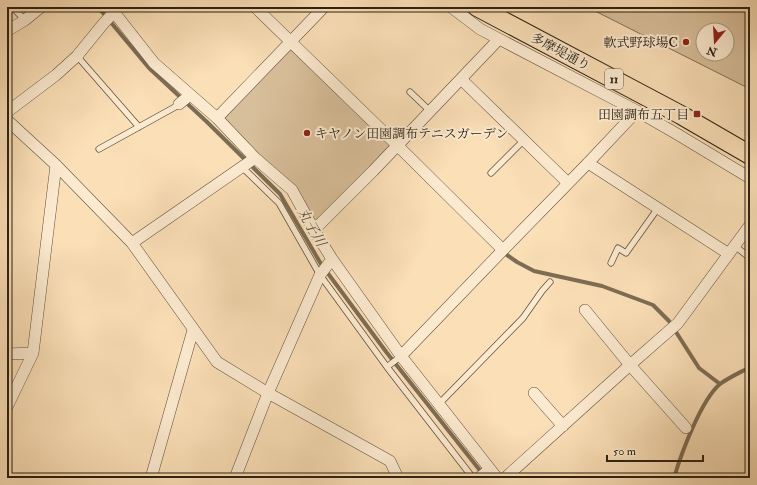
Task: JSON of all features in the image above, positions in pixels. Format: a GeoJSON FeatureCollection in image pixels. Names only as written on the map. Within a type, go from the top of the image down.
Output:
{"type":"FeatureCollection","features":[{"type":"Feature","properties":{"kind":"main road","name":"多摩堤通り"},"geometry":{"type":"LineString","coordinates":[[477,7],[681,115],[750,155]]}},
{"type":"Feature","properties":{"kind":"street"},"geometry":{"type":"LineString","coordinates":[[7,31],[25,20],[41,7]]}},
{"type":"Feature","properties":{"kind":"street"},"geometry":{"type":"LineString","coordinates":[[255,7],[398,145],[502,250]]}},
{"type":"Feature","properties":{"kind":"street"},"geometry":{"type":"LineString","coordinates":[[217,118],[324,7]]}},
{"type":"Feature","properties":{"kind":"street"},"geometry":{"type":"LineString","coordinates":[[451,7],[480,28],[499,39],[637,111],[750,178]]}},
{"type":"Feature","properties":{"kind":"street"},"geometry":{"type":"LineString","coordinates":[[7,112],[56,75],[77,56],[114,10],[154,63],[189,96],[217,118],[249,162],[292,190],[331,260],[399,357],[439,404],[494,474],[479,478]]}},
{"type":"Feature","properties":{"kind":"street"},"geometry":{"type":"LineString","coordinates":[[314,230],[430,112],[499,39]]}},
{"type":"Feature","properties":{"kind":"street"},"geometry":{"type":"LineString","coordinates":[[461,79],[568,183]]}},
{"type":"Feature","properties":{"kind":"street"},"geometry":{"type":"LineString","coordinates":[[179,104],[189,96]]}},
{"type":"Feature","properties":{"kind":"street"},"geometry":{"type":"LineString","coordinates":[[399,357],[502,250],[588,164],[637,111]]}},
{"type":"Feature","properties":{"kind":"street"},"geometry":{"type":"LineString","coordinates":[[7,120],[56,165],[132,243],[217,362],[268,393],[390,461],[398,478]]}},
{"type":"Feature","properties":{"kind":"street"},"geometry":{"type":"LineString","coordinates":[[132,243],[249,162]]}},
{"type":"Feature","properties":{"kind":"street"},"geometry":{"type":"LineString","coordinates":[[588,164],[658,208],[732,250]]}},
{"type":"Feature","properties":{"kind":"street"},"geometry":{"type":"LineString","coordinates":[[7,407],[33,353],[56,165]]}},
{"type":"Feature","properties":{"kind":"street"},"geometry":{"type":"LineString","coordinates":[[505,478],[678,323],[750,225]]}},
{"type":"Feature","properties":{"kind":"street"},"geometry":{"type":"LineString","coordinates":[[235,478],[268,393],[321,274],[331,260]]}},
{"type":"Feature","properties":{"kind":"street"},"geometry":{"type":"LineString","coordinates":[[585,310],[630,365],[686,428]]}},
{"type":"Feature","properties":{"kind":"street"},"geometry":{"type":"LineString","coordinates":[[151,478],[193,330]]}},
{"type":"Feature","properties":{"kind":"street"},"geometry":{"type":"LineString","coordinates":[[7,354],[33,353]]}},
{"type":"Feature","properties":{"kind":"street"},"geometry":{"type":"LineString","coordinates":[[534,393],[563,426]]}},
{"type":"Feature","properties":{"kind":"lane"},"geometry":{"type":"LineString","coordinates":[[12,7],[25,20]]}},
{"type":"Feature","properties":{"kind":"lane"},"geometry":{"type":"LineString","coordinates":[[77,56],[139,127]]}},
{"type":"Feature","properties":{"kind":"lane"},"geometry":{"type":"LineString","coordinates":[[410,92],[430,112]]}},
{"type":"Feature","properties":{"kind":"lane"},"geometry":{"type":"LineString","coordinates":[[99,149],[179,104]]}},
{"type":"Feature","properties":{"kind":"lane"},"geometry":{"type":"LineString","coordinates":[[491,173],[524,140]]}},
{"type":"Feature","properties":{"kind":"lane"},"geometry":{"type":"LineString","coordinates":[[249,162],[279,203],[321,274],[388,366],[473,478]]}},
{"type":"Feature","properties":{"kind":"lane"},"geometry":{"type":"LineString","coordinates":[[610,263],[618,248],[626,253],[658,208]]}},
{"type":"Feature","properties":{"kind":"lane"},"geometry":{"type":"LineString","coordinates":[[732,250],[750,258]]}},
{"type":"Feature","properties":{"kind":"lane"},"geometry":{"type":"LineString","coordinates":[[439,404],[523,318],[550,282]]}},
{"type":"Feature","properties":{"kind":"lane"},"geometry":{"type":"LineString","coordinates":[[388,366],[399,357]]}},
{"type":"Feature","properties":{"kind":"shaded area","name":"軟式野球場C"},"geometry":{"type":"Polygon","coordinates":[[[587,7],[750,7],[750,89],[696,62],[735,62],[735,22],[695,22],[695,61],[587,7]]]}},
{"type":"Feature","properties":{"kind":"shaded area","name":"キヤノン田園調布テニスガーデン"},"geometry":{"type":"Polygon","coordinates":[[[287,45],[394,146],[315,227],[293,187],[220,119],[287,45]]]}},
{"type":"Feature","properties":{"kind":"waterway","name":"丸子川"},"geometry":{"type":"LineString","coordinates":[[98,7],[149,68],[207,122],[280,194],[321,264],[387,353],[482,473]]}},
{"type":"Feature","properties":{"kind":"waterway"},"geometry":{"type":"LineString","coordinates":[[507,255],[534,271],[602,286],[653,305],[669,321],[699,368],[720,384]]}},
{"type":"Feature","properties":{"kind":"waterway"},"geometry":{"type":"LineString","coordinates":[[674,478],[681,455],[692,428],[706,402],[720,384],[750,367]]}},
{"type":"Feature","properties":{"kind":"place","name":"軟式野球場C"},"geometry":{"type":"Point","coordinates":[686,42]}},
{"type":"Feature","properties":{"kind":"place","name":"田園調布五丁目"},"geometry":{"type":"Point","coordinates":[697,114]}},
{"type":"Feature","properties":{"kind":"place","name":"キヤノン田園調布テニスガーデン"},"geometry":{"type":"Point","coordinates":[307,133]}}]}
